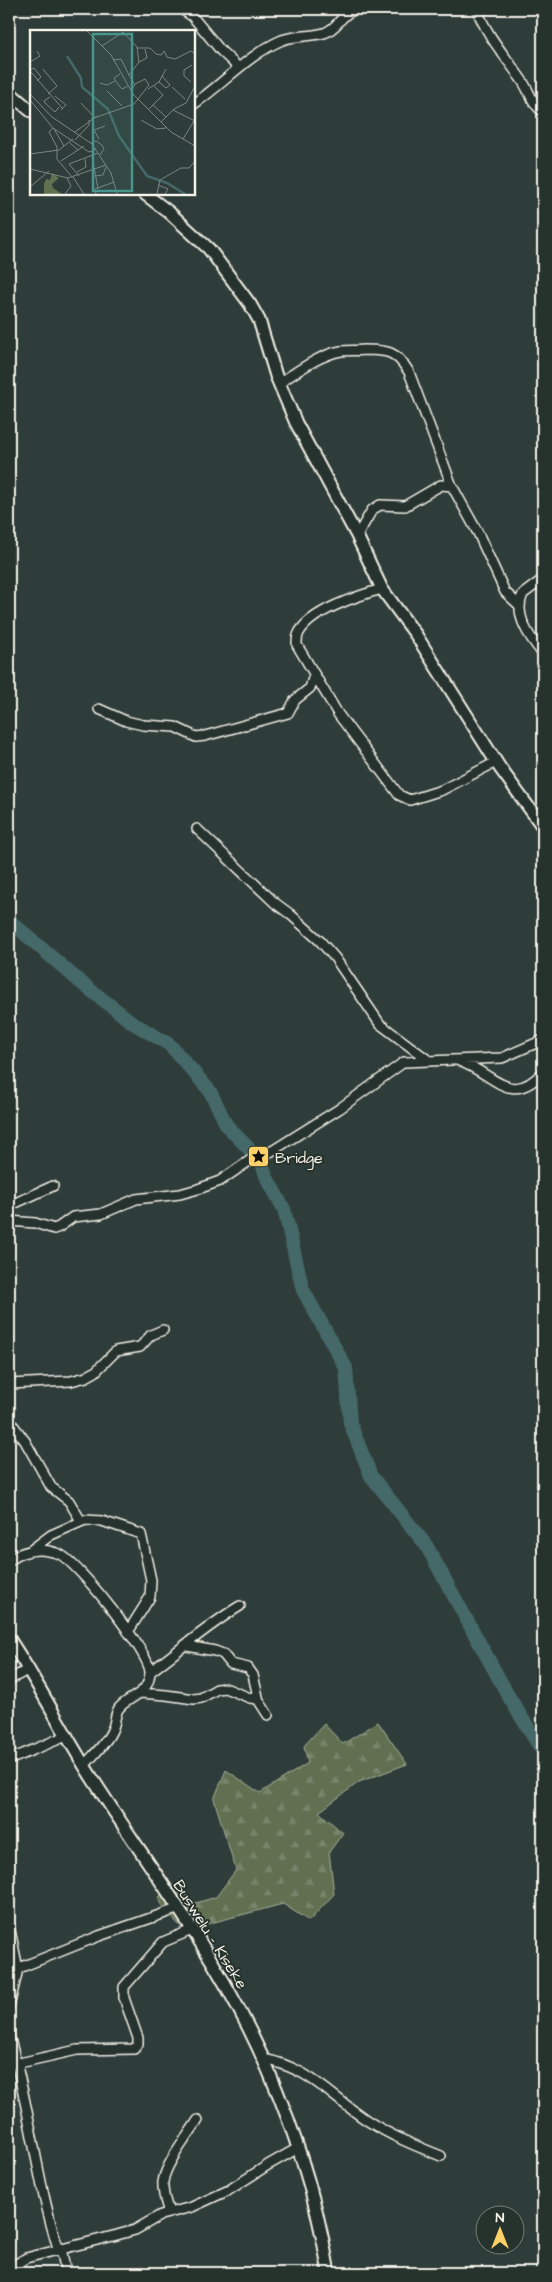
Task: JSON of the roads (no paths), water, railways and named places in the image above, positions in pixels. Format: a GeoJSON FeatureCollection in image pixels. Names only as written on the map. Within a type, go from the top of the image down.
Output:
{"type":"FeatureCollection","features":[{"type":"Feature","properties":{"kind":"street"},"geometry":{"type":"LineString","coordinates":[[181,9],[192,16],[221,51],[239,68]]}},
{"type":"Feature","properties":{"kind":"street"},"geometry":{"type":"LineString","coordinates":[[195,103],[273,44],[325,32],[338,22],[343,15],[358,9]]}},
{"type":"Feature","properties":{"kind":"street"},"geometry":{"type":"LineString","coordinates":[[477,9],[507,60],[523,81],[532,101],[543,112]]}},
{"type":"Feature","properties":{"kind":"street"},"geometry":{"type":"LineString","coordinates":[[9,92],[30,110]]}},
{"type":"Feature","properties":{"kind":"street"},"geometry":{"type":"LineString","coordinates":[[146,195],[170,213],[209,249],[250,304],[258,320],[279,383],[296,423],[357,536],[382,589],[416,635],[496,762],[543,826]]}},
{"type":"Feature","properties":{"kind":"street"},"geometry":{"type":"LineString","coordinates":[[279,383],[321,357],[341,351],[382,350],[391,353],[401,360],[409,372],[452,486],[478,533],[505,592],[520,606]]}},
{"type":"Feature","properties":{"kind":"street"},"geometry":{"type":"LineString","coordinates":[[357,536],[372,510],[380,506],[401,507],[441,486],[452,486]]}},
{"type":"Feature","properties":{"kind":"street"},"geometry":{"type":"LineString","coordinates":[[543,579],[523,594],[520,606],[526,631],[543,654]]}},
{"type":"Feature","properties":{"kind":"street"},"geometry":{"type":"LineString","coordinates":[[382,589],[355,596],[334,605],[306,624],[298,633],[297,645],[338,714],[404,798],[414,800],[442,790],[496,762]]}},
{"type":"Feature","properties":{"kind":"street"},"geometry":{"type":"LineString","coordinates":[[98,708],[126,721],[143,725],[175,727],[196,737],[205,736],[288,713],[295,700],[310,688],[314,675]]}},
{"type":"Feature","properties":{"kind":"street"},"geometry":{"type":"LineString","coordinates":[[197,829],[274,903],[290,914],[320,941],[335,958],[380,1024],[428,1060]]}},
{"type":"Feature","properties":{"kind":"street"},"geometry":{"type":"LineString","coordinates":[[9,1221],[20,1221],[59,1228],[73,1217],[101,1214],[136,1199],[180,1194],[198,1189],[220,1181],[248,1161],[272,1150],[339,1109],[404,1062],[502,1058],[543,1040]]}},
{"type":"Feature","properties":{"kind":"street"},"geometry":{"type":"LineString","coordinates":[[452,1059],[472,1066],[504,1086],[512,1088],[528,1086],[543,1072]]}},
{"type":"Feature","properties":{"kind":"street"},"geometry":{"type":"LineString","coordinates":[[9,1205],[52,1186]]}},
{"type":"Feature","properties":{"kind":"street"},"geometry":{"type":"LineString","coordinates":[[9,1384],[72,1381],[86,1377],[96,1372],[116,1351],[140,1347],[151,1335],[163,1330]]}},
{"type":"Feature","properties":{"kind":"street"},"geometry":{"type":"LineString","coordinates":[[9,1420],[25,1441],[51,1487],[69,1501],[82,1521]]}},
{"type":"Feature","properties":{"kind":"street"},"geometry":{"type":"LineString","coordinates":[[30,1550],[51,1535],[82,1521],[92,1519],[138,1532],[144,1539],[151,1580],[150,1597],[128,1632]]}},
{"type":"Feature","properties":{"kind":"street"},"geometry":{"type":"LineString","coordinates":[[9,1561],[20,1553],[30,1550],[43,1549],[60,1554],[72,1563],[128,1632],[148,1662],[150,1672],[148,1681],[140,1693],[120,1707],[110,1735],[84,1766]]}},
{"type":"Feature","properties":{"kind":"street"},"geometry":{"type":"LineString","coordinates":[[150,1672],[187,1646],[218,1619],[240,1606]]}},
{"type":"Feature","properties":{"kind":"street","name":"Buswelu - Kiseke"},"geometry":{"type":"LineString","coordinates":[[9,1639],[29,1669],[84,1766],[192,1930],[231,1994],[284,2107],[298,2148],[323,2239],[329,2273]]}},
{"type":"Feature","properties":{"kind":"street"},"geometry":{"type":"LineString","coordinates":[[187,1646],[215,1651],[222,1654],[230,1664],[248,1668],[252,1675],[258,1699],[268,1715]]}},
{"type":"Feature","properties":{"kind":"street"},"geometry":{"type":"LineString","coordinates":[[9,1680],[29,1669]]}},
{"type":"Feature","properties":{"kind":"street"},"geometry":{"type":"LineString","coordinates":[[140,1693],[166,1694],[194,1699],[201,1698],[217,1689],[225,1688],[250,1698],[258,1699]]}},
{"type":"Feature","properties":{"kind":"street"},"geometry":{"type":"LineString","coordinates":[[9,1760],[66,1736]]}},
{"type":"Feature","properties":{"kind":"street"},"geometry":{"type":"LineString","coordinates":[[9,1972],[100,1936],[177,1909]]}},
{"type":"Feature","properties":{"kind":"street"},"geometry":{"type":"LineString","coordinates":[[9,1924],[18,1969],[9,2007]]}},
{"type":"Feature","properties":{"kind":"street"},"geometry":{"type":"LineString","coordinates":[[15,2064],[77,2050],[134,2049],[138,2044],[138,2038],[124,1998],[124,1987],[163,1942],[192,1930]]}},
{"type":"Feature","properties":{"kind":"street"},"geometry":{"type":"LineString","coordinates":[[9,2036],[35,2145],[51,2228],[60,2248],[66,2273]]}},
{"type":"Feature","properties":{"kind":"street"},"geometry":{"type":"LineString","coordinates":[[263,2059],[279,2062],[306,2073],[346,2106],[385,2132],[441,2156]]}},
{"type":"Feature","properties":{"kind":"street"},"geometry":{"type":"LineString","coordinates":[[169,2213],[164,2195],[163,2181],[166,2170],[198,2120]]}},
{"type":"Feature","properties":{"kind":"street"},"geometry":{"type":"LineString","coordinates":[[14,2273],[18,2263],[26,2258],[135,2230],[161,2214],[192,2207],[229,2190],[298,2148]]}},
{"type":"Feature","properties":{"kind":"waterway"},"geometry":{"type":"LineString","coordinates":[[9,920],[79,981],[133,1023],[170,1045],[210,1091],[227,1126],[261,1161],[267,1178],[284,1209],[303,1290],[346,1368],[350,1423],[371,1476],[426,1545],[509,1697],[543,1752]]}},
{"type":"Feature","properties":{"kind":"place","name":"Bridge"},"geometry":{"type":"Point","coordinates":[259,1157]}}]}
